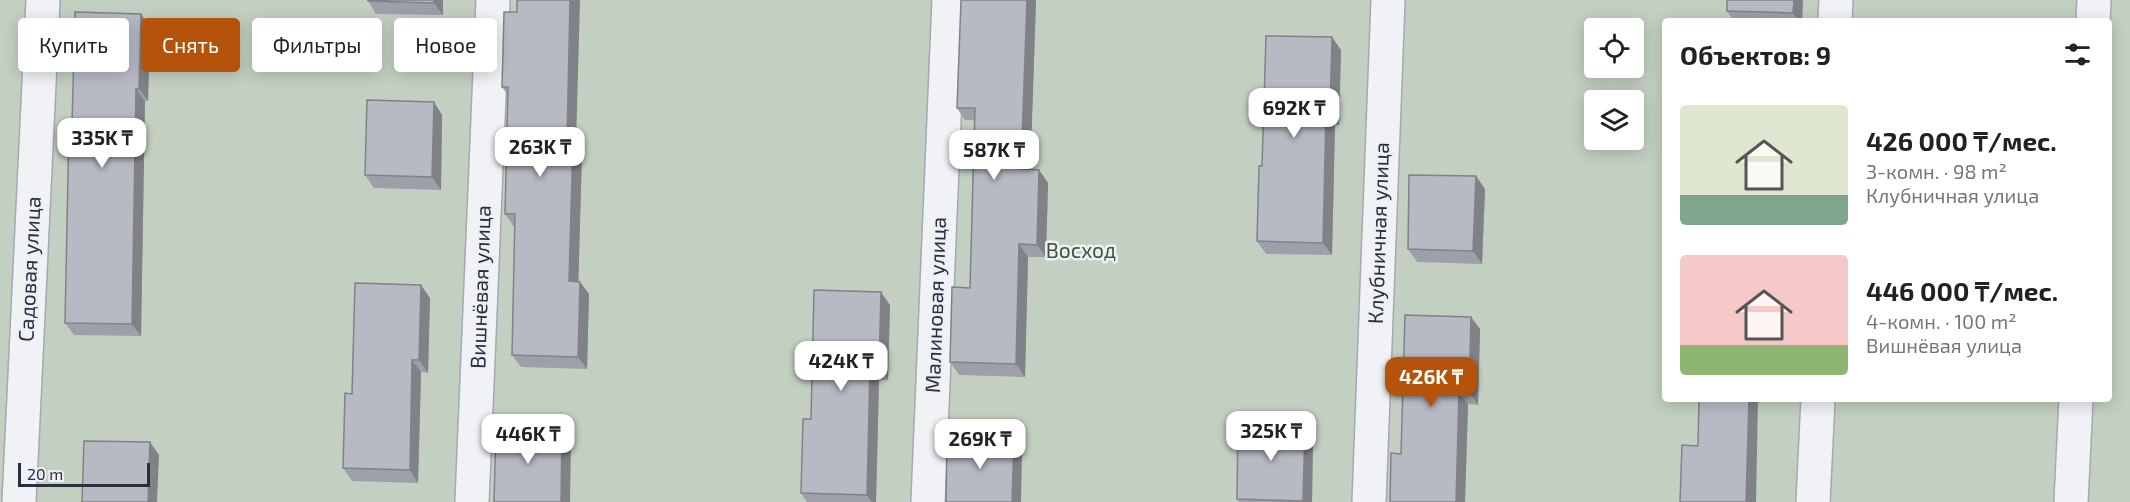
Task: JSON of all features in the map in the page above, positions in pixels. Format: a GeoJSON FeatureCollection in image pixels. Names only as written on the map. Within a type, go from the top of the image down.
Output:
{"type":"FeatureCollection","features":[{"type":"Feature","properties":{"kind":"street","name":"Садовая улица"},"geometry":{"type":"LineString","coordinates":[[18,502],[43,0]]}},
{"type":"Feature","properties":{"kind":"street","name":"Вишнёвая улица"},"geometry":{"type":"LineString","coordinates":[[472,502],[493,0]]}},
{"type":"Feature","properties":{"kind":"street","name":"Малиновая улица"},"geometry":{"type":"LineString","coordinates":[[928,502],[950,0]]}},
{"type":"Feature","properties":{"kind":"street","name":"Клубничная улица"},"geometry":{"type":"LineString","coordinates":[[1369,502],[1388,0]]}},
{"type":"Feature","properties":{"kind":"street"},"geometry":{"type":"LineString","coordinates":[[1835,18],[1836,0]]}},
{"type":"Feature","properties":{"kind":"street"},"geometry":{"type":"LineString","coordinates":[[2093,18],[2094,0]]}},
{"type":"Feature","properties":{"kind":"street"},"geometry":{"type":"LineString","coordinates":[[1813,502],[1818,402]]}},
{"type":"Feature","properties":{"kind":"street"},"geometry":{"type":"LineString","coordinates":[[2071,502],[2076,402]]}},
{"type":"Feature","properties":{"kind":"green space"},"geometry":{"type":"Polygon","coordinates":[[[0,0],[42,0],[41,18],[18,18],[18,72],[38,72],[17,502],[0,502],[0,0]]]}},
{"type":"Feature","properties":{"kind":"green space","name":"Восход"},"geometry":{"type":"Polygon","coordinates":[[[55,0],[2130,0],[2130,502],[32,502],[52,72],[129,72],[129,18],[54,18],[55,0]]]}},
{"type":"Feature","properties":{"kind":"building"},"geometry":{"type":"Polygon","coordinates":[[[434,0],[434,3],[368,1],[434,0]]]}},
{"type":"Feature","properties":{"kind":"building"},"geometry":{"type":"Polygon","coordinates":[[[517,0],[570,0],[567,141],[573,141],[569,281],[580,282],[578,357],[512,355],[515,214],[505,214],[508,87],[502,87],[504,12],[517,12],[517,0]]]}},
{"type":"Feature","properties":{"kind":"building"},"geometry":{"type":"Polygon","coordinates":[[[961,0],[1027,0],[1021,169],[1039,170],[1037,245],[1019,244],[1016,364],[950,362],[952,287],[970,288],[975,108],[957,108],[961,0]]]}},
{"type":"Feature","properties":{"kind":"building"},"geometry":{"type":"Polygon","coordinates":[[[1727,0],[1794,0],[1793,13],[1727,11],[1727,0]]]}},
{"type":"Feature","properties":{"kind":"building"},"geometry":{"type":"Polygon","coordinates":[[[75,12],[141,14],[139,89],[136,89],[132,324],[65,323],[69,125],[72,125],[73,72],[129,72],[129,18],[75,18],[75,12]]]}},
{"type":"Feature","properties":{"kind":"building"},"geometry":{"type":"Polygon","coordinates":[[[1266,36],[1332,37],[1330,112],[1326,112],[1323,243],[1257,241],[1266,36]]]}},
{"type":"Feature","properties":{"kind":"building"},"geometry":{"type":"Polygon","coordinates":[[[367,100],[434,102],[432,177],[365,175],[367,100]]]}},
{"type":"Feature","properties":{"kind":"building"},"geometry":{"type":"Polygon","coordinates":[[[1409,175],[1476,176],[1473,251],[1408,249],[1409,175]]]}},
{"type":"Feature","properties":{"kind":"building"},"geometry":{"type":"Polygon","coordinates":[[[355,283],[421,285],[419,360],[412,360],[410,470],[343,468],[345,393],[352,394],[355,283]]]}},
{"type":"Feature","properties":{"kind":"building"},"geometry":{"type":"Polygon","coordinates":[[[814,290],[881,292],[879,367],[870,367],[867,495],[801,493],[803,419],[811,419],[814,290]]]}},
{"type":"Feature","properties":{"kind":"building"},"geometry":{"type":"Polygon","coordinates":[[[1405,315],[1471,317],[1469,392],[1459,392],[1456,502],[1390,502],[1391,453],[1401,454],[1405,315]]]}},
{"type":"Feature","properties":{"kind":"building"},"geometry":{"type":"Polygon","coordinates":[[[1699,402],[1749,402],[1746,502],[1680,502],[1682,445],[1698,446],[1699,402]]]}},
{"type":"Feature","properties":{"kind":"building"},"geometry":{"type":"Polygon","coordinates":[[[1238,424],[1305,425],[1303,501],[1237,499],[1238,424]]]}},
{"type":"Feature","properties":{"kind":"building"},"geometry":{"type":"Polygon","coordinates":[[[496,427],[562,429],[561,502],[494,502],[496,427]]]}},
{"type":"Feature","properties":{"kind":"building"},"geometry":{"type":"Polygon","coordinates":[[[947,438],[1014,440],[1012,502],[946,502],[947,438]]]}},
{"type":"Feature","properties":{"kind":"building"},"geometry":{"type":"Polygon","coordinates":[[[84,441],[150,442],[148,502],[82,502],[84,441]]]}}]}
